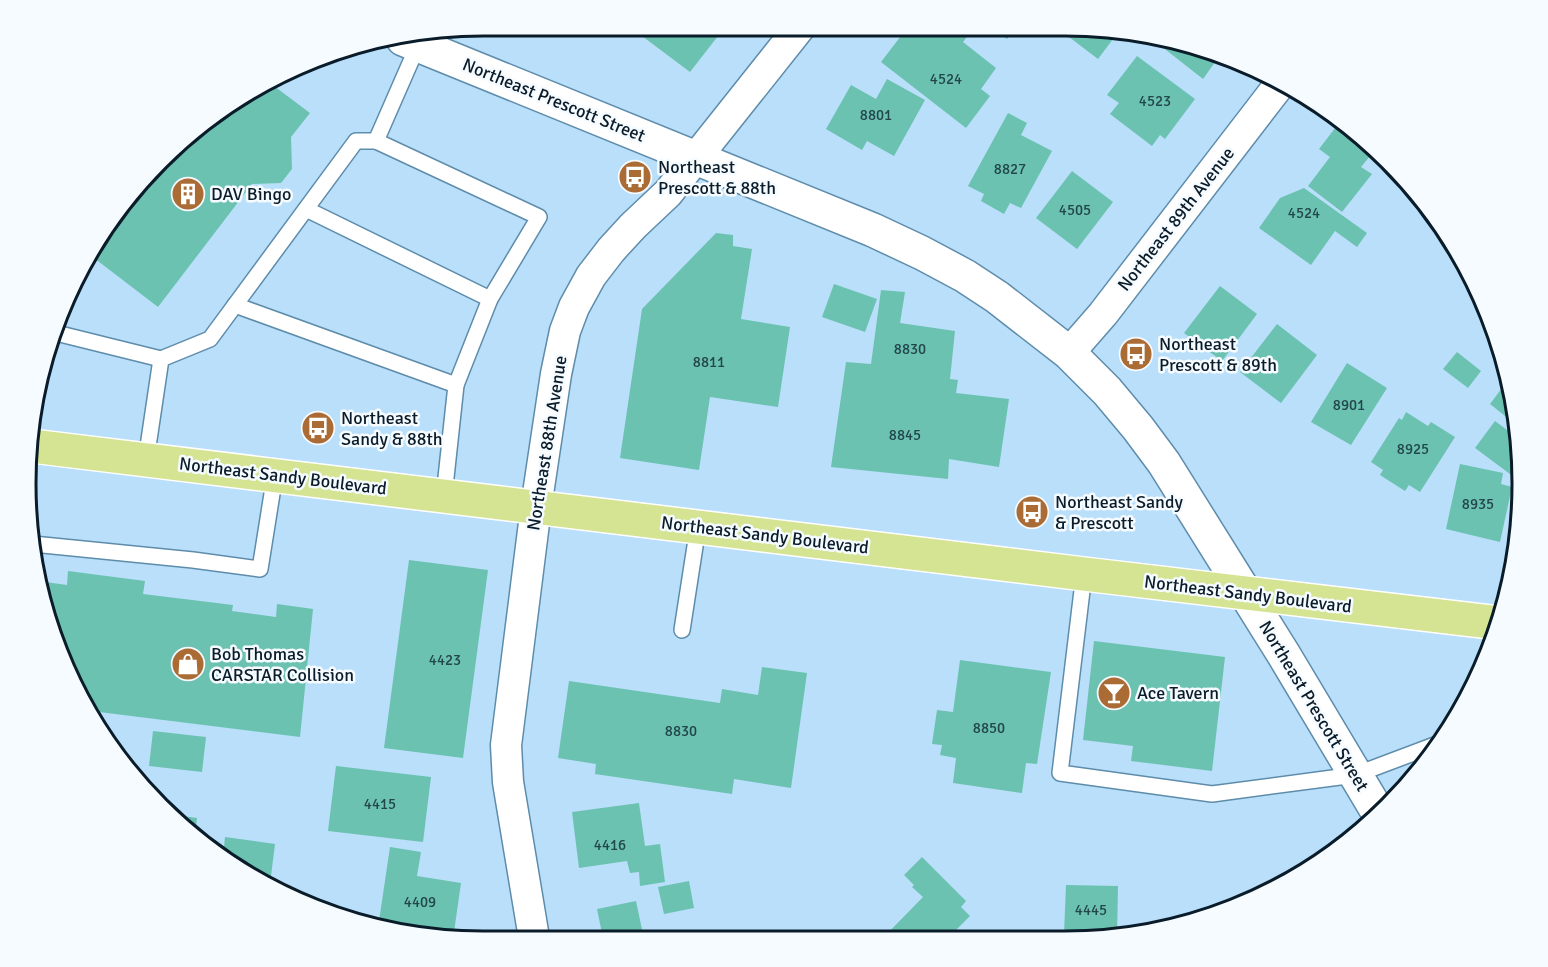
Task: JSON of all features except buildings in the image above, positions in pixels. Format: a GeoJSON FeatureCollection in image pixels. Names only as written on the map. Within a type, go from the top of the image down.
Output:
{"type":"FeatureCollection","features":[{"type":"Feature","properties":{"kind":"main road","name":"Northeast Sandy Boulevard"},"geometry":{"type":"LineString","coordinates":[[38,447],[1490,621]]}},
{"type":"Feature","properties":{"kind":"street","name":"Northeast 88th Avenue"},"geometry":{"type":"LineString","coordinates":[[533,931],[508,782],[506,745],[536,507],[556,374],[565,331],[574,307],[591,276],[611,250],[668,193],[793,36]]}},
{"type":"Feature","properties":{"kind":"street","name":"Northeast Prescott Street"},"geometry":{"type":"LineString","coordinates":[[411,42],[873,230],[922,253],[965,276],[997,297],[1069,352],[1138,428],[1164,463],[1375,806]]}},
{"type":"Feature","properties":{"kind":"street","name":"Northeast 89th Avenue"},"geometry":{"type":"LineString","coordinates":[[1069,352],[1103,314],[1276,89]]}},
{"type":"Feature","properties":{"kind":"lane"},"geometry":{"type":"LineString","coordinates":[[376,141],[410,43]]}},
{"type":"Feature","properties":{"kind":"lane"},"geometry":{"type":"LineString","coordinates":[[62,334],[161,358],[210,339],[356,141],[376,141],[539,217],[490,299],[456,385],[444,496]]}},
{"type":"Feature","properties":{"kind":"lane"},"geometry":{"type":"LineString","coordinates":[[306,209],[490,299]]}},
{"type":"Feature","properties":{"kind":"lane"},"geometry":{"type":"LineString","coordinates":[[235,305],[456,385]]}},
{"type":"Feature","properties":{"kind":"lane"},"geometry":{"type":"LineString","coordinates":[[146,460],[161,358]]}},
{"type":"Feature","properties":{"kind":"lane"},"geometry":{"type":"LineString","coordinates":[[40,545],[260,568],[275,475]]}},
{"type":"Feature","properties":{"kind":"lane"},"geometry":{"type":"LineString","coordinates":[[682,630],[698,527]]}},
{"type":"Feature","properties":{"kind":"lane"},"geometry":{"type":"LineString","coordinates":[[1084,574],[1060,774],[1212,794],[1355,775],[1425,749]]}},
{"type":"Feature","properties":{"kind":"place","name":"Northeast Prescott & 88th"},"geometry":{"type":"Point","coordinates":[635,177]}},
{"type":"Feature","properties":{"kind":"place","name":"DAV Bingo"},"geometry":{"type":"Point","coordinates":[188,194]}},
{"type":"Feature","properties":{"kind":"place","name":"Northeast Prescott & 89th"},"geometry":{"type":"Point","coordinates":[1136,354]}},
{"type":"Feature","properties":{"kind":"place","name":"Northeast Sandy & 88th"},"geometry":{"type":"Point","coordinates":[318,428]}},
{"type":"Feature","properties":{"kind":"place","name":"Northeast Sandy & Prescott"},"geometry":{"type":"Point","coordinates":[1032,512]}},
{"type":"Feature","properties":{"kind":"place","name":"Bob Thomas CARSTAR Collision"},"geometry":{"type":"Point","coordinates":[188,664]}},
{"type":"Feature","properties":{"kind":"place","name":"Ace Tavern"},"geometry":{"type":"Point","coordinates":[1114,693]}}]}
